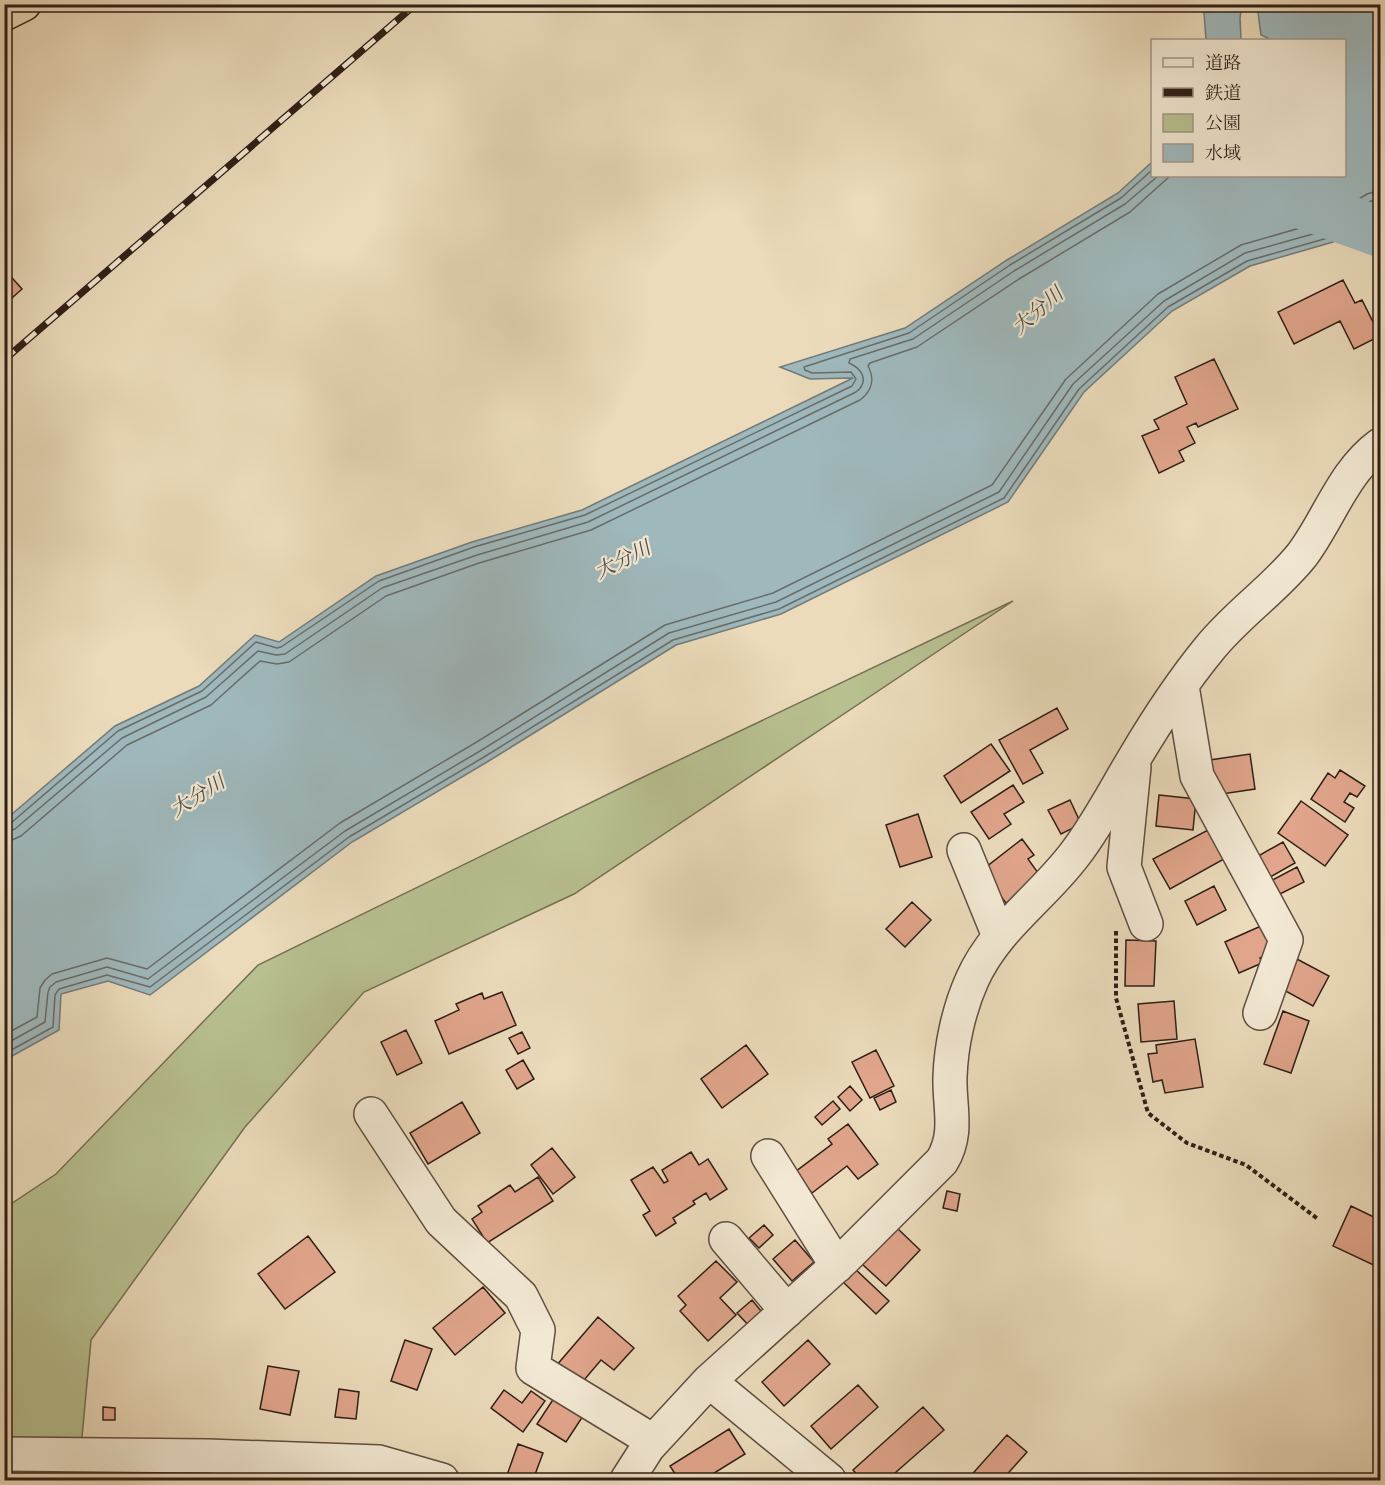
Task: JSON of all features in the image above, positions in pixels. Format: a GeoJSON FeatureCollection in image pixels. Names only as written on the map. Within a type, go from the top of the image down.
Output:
{"type":"FeatureCollection","features":[{"type":"Feature","properties":{"kind":"highway"},"geometry":{"type":"LineString","coordinates":[[4,14],[24,4]]}},
{"type":"Feature","properties":{"kind":"street"},"geometry":{"type":"LineString","coordinates":[[371,1114],[441,1221],[520,1296],[538,1330],[533,1368],[641,1466],[709,1381],[837,1266],[942,1161],[949,1148],[952,1135],[952,1053],[972,980],[985,956],[999,936],[1074,856],[1096,824],[1135,756],[1210,648],[1241,613],[1288,571],[1302,555],[1354,469],[1380,445]]}},
{"type":"Feature","properties":{"kind":"street"},"geometry":{"type":"LineString","coordinates":[[1182,686],[1197,776],[1286,940],[1260,1013]]}},
{"type":"Feature","properties":{"kind":"street"},"geometry":{"type":"LineString","coordinates":[[1131,925],[1124,867],[1135,756]]}},
{"type":"Feature","properties":{"kind":"street"},"geometry":{"type":"LineString","coordinates":[[964,850],[999,936]]}},
{"type":"Feature","properties":{"kind":"street"},"geometry":{"type":"LineString","coordinates":[[768,1156],[837,1266]]}},
{"type":"Feature","properties":{"kind":"street"},"geometry":{"type":"LineString","coordinates":[[726,1239],[787,1311]]}},
{"type":"Feature","properties":{"kind":"street"},"geometry":{"type":"LineString","coordinates":[[709,1381],[829,1480]]}},
{"type":"Feature","properties":{"kind":"street"},"geometry":{"type":"LineString","coordinates":[[4,1454],[208,1456],[378,1462],[442,1480]]}},
{"type":"Feature","properties":{"kind":"path"},"geometry":{"type":"LineString","coordinates":[[1131,925],[1115,937],[1116,998],[1148,1113],[1187,1143],[1246,1165],[1318,1219]]}},
{"type":"Feature","properties":{"kind":"green space"},"geometry":{"type":"Polygon","coordinates":[[[1013,601],[574,894],[364,992],[245,1127],[91,1340],[78,1480],[5,1480],[5,1208],[56,1174],[258,965],[635,781],[1013,601]]]}},
{"type":"Feature","properties":{"kind":"water"},"geometry":{"type":"Polygon","coordinates":[[[1225,5],[1242,5],[1241,39],[1206,39],[1204,12],[1222,11],[1225,5]]]}},
{"type":"Feature","properties":{"kind":"water","name":"大分川"},"geometry":{"type":"Polygon","coordinates":[[[1257,5],[1380,5],[1380,212],[1333,242],[1250,266],[1172,311],[1084,392],[1008,502],[781,614],[676,645],[352,842],[150,995],[108,981],[61,994],[59,1030],[5,1060],[5,820],[115,726],[199,686],[255,635],[279,642],[376,576],[472,542],[582,510],[853,378],[810,379],[780,367],[905,328],[1007,260],[1118,193],[1151,163],[1151,177],[1346,177],[1346,39],[1270,39],[1261,35],[1257,5]]]}},
{"type":"Feature","properties":{"kind":"building"},"geometry":{"type":"Polygon","coordinates":[[[4,269],[22,289],[4,305],[4,269]]]}},
{"type":"Feature","properties":{"kind":"building"},"geometry":{"type":"Polygon","coordinates":[[[1343,280],[1355,303],[1362,300],[1380,336],[1354,349],[1340,321],[1294,344],[1278,312],[1343,280]]]}},
{"type":"Feature","properties":{"kind":"building"},"geometry":{"type":"Polygon","coordinates":[[[1214,359],[1238,409],[1198,427],[1196,423],[1187,427],[1195,443],[1179,451],[1184,461],[1159,473],[1142,436],[1159,429],[1154,420],[1187,404],[1175,377],[1214,359]]]}},
{"type":"Feature","properties":{"kind":"building"},"geometry":{"type":"Polygon","coordinates":[[[1057,708],[1068,729],[1030,750],[1043,773],[1023,784],[999,740],[1057,708]]]}},
{"type":"Feature","properties":{"kind":"building"},"geometry":{"type":"Polygon","coordinates":[[[991,744],[1010,771],[961,803],[944,776],[991,744]]]}},
{"type":"Feature","properties":{"kind":"building"},"geometry":{"type":"Polygon","coordinates":[[[1250,754],[1255,789],[1215,795],[1210,760],[1250,754]]]}},
{"type":"Feature","properties":{"kind":"building"},"geometry":{"type":"Polygon","coordinates":[[[1340,770],[1365,786],[1357,797],[1350,793],[1344,802],[1354,808],[1345,822],[1311,799],[1328,773],[1335,778],[1340,770]]]}},
{"type":"Feature","properties":{"kind":"building"},"geometry":{"type":"Polygon","coordinates":[[[1013,785],[1024,802],[1004,814],[1011,824],[989,839],[971,812],[1013,785]]]}},
{"type":"Feature","properties":{"kind":"building"},"geometry":{"type":"Polygon","coordinates":[[[1159,795],[1196,799],[1193,830],[1156,826],[1159,795]]]}},
{"type":"Feature","properties":{"kind":"building"},"geometry":{"type":"Polygon","coordinates":[[[1070,800],[1081,824],[1061,834],[1048,810],[1070,800]]]}},
{"type":"Feature","properties":{"kind":"building"},"geometry":{"type":"Polygon","coordinates":[[[1301,801],[1348,835],[1325,866],[1278,833],[1301,801]]]}},
{"type":"Feature","properties":{"kind":"building"},"geometry":{"type":"Polygon","coordinates":[[[918,814],[932,857],[900,867],[886,825],[918,814]]]}},
{"type":"Feature","properties":{"kind":"building"},"geometry":{"type":"Polygon","coordinates":[[[1208,830],[1224,859],[1170,889],[1153,859],[1208,830]]]}},
{"type":"Feature","properties":{"kind":"building"},"geometry":{"type":"Polygon","coordinates":[[[1022,839],[1034,855],[1028,859],[1041,877],[1006,903],[981,871],[1022,839]]]}},
{"type":"Feature","properties":{"kind":"building"},"geometry":{"type":"Polygon","coordinates":[[[1283,842],[1295,863],[1265,880],[1253,859],[1283,842]]]}},
{"type":"Feature","properties":{"kind":"building"},"geometry":{"type":"Polygon","coordinates":[[[1297,867],[1304,882],[1276,896],[1269,882],[1297,867]]]}},
{"type":"Feature","properties":{"kind":"building"},"geometry":{"type":"Polygon","coordinates":[[[1214,886],[1226,910],[1197,925],[1185,901],[1214,886]]]}},
{"type":"Feature","properties":{"kind":"building"},"geometry":{"type":"Polygon","coordinates":[[[912,902],[931,920],[905,947],[886,929],[912,902]]]}},
{"type":"Feature","properties":{"kind":"building"},"geometry":{"type":"Polygon","coordinates":[[[1261,926],[1273,952],[1260,958],[1262,963],[1239,973],[1225,942],[1261,926]]]}},
{"type":"Feature","properties":{"kind":"building"},"geometry":{"type":"Polygon","coordinates":[[[1126,940],[1156,941],[1154,986],[1125,986],[1126,940]]]}},
{"type":"Feature","properties":{"kind":"building"},"geometry":{"type":"Polygon","coordinates":[[[1295,958],[1329,976],[1313,1006],[1280,988],[1295,958]]]}},
{"type":"Feature","properties":{"kind":"building"},"geometry":{"type":"Polygon","coordinates":[[[502,992],[516,1025],[449,1054],[435,1021],[459,1010],[456,1004],[482,993],[484,999],[502,992]]]}},
{"type":"Feature","properties":{"kind":"building"},"geometry":{"type":"Polygon","coordinates":[[[1174,1001],[1177,1039],[1141,1042],[1138,1004],[1174,1001]]]}},
{"type":"Feature","properties":{"kind":"building"},"geometry":{"type":"Polygon","coordinates":[[[1283,1011],[1309,1021],[1291,1073],[1264,1064],[1283,1011]]]}},
{"type":"Feature","properties":{"kind":"building"},"geometry":{"type":"Polygon","coordinates":[[[406,1030],[422,1063],[397,1075],[381,1042],[406,1030]]]}},
{"type":"Feature","properties":{"kind":"building"},"geometry":{"type":"Polygon","coordinates":[[[522,1032],[530,1048],[518,1054],[509,1038],[522,1032]]]}},
{"type":"Feature","properties":{"kind":"building"},"geometry":{"type":"Polygon","coordinates":[[[1195,1039],[1203,1087],[1165,1093],[1162,1080],[1153,1082],[1148,1054],[1157,1053],[1156,1045],[1195,1039]]]}},
{"type":"Feature","properties":{"kind":"building"},"geometry":{"type":"Polygon","coordinates":[[[746,1045],[768,1074],[722,1108],[701,1079],[746,1045]]]}},
{"type":"Feature","properties":{"kind":"building"},"geometry":{"type":"Polygon","coordinates":[[[876,1050],[894,1086],[870,1098],[852,1062],[876,1050]]]}},
{"type":"Feature","properties":{"kind":"building"},"geometry":{"type":"Polygon","coordinates":[[[523,1060],[534,1079],[517,1089],[506,1070],[523,1060]]]}},
{"type":"Feature","properties":{"kind":"building"},"geometry":{"type":"Polygon","coordinates":[[[850,1086],[862,1100],[850,1111],[838,1097],[850,1086]]]}},
{"type":"Feature","properties":{"kind":"building"},"geometry":{"type":"Polygon","coordinates":[[[891,1090],[896,1102],[880,1110],[874,1098],[891,1090]]]}},
{"type":"Feature","properties":{"kind":"building"},"geometry":{"type":"Polygon","coordinates":[[[833,1101],[840,1109],[822,1125],[815,1117],[833,1101]]]}},
{"type":"Feature","properties":{"kind":"building"},"geometry":{"type":"Polygon","coordinates":[[[462,1102],[480,1133],[428,1164],[410,1133],[462,1102]]]}},
{"type":"Feature","properties":{"kind":"building"},"geometry":{"type":"Polygon","coordinates":[[[848,1124],[878,1164],[858,1179],[847,1166],[812,1193],[795,1172],[832,1144],[828,1139],[848,1124]]]}},
{"type":"Feature","properties":{"kind":"building"},"geometry":{"type":"Polygon","coordinates":[[[552,1148],[575,1177],[553,1194],[531,1165],[552,1148]]]}},
{"type":"Feature","properties":{"kind":"building"},"geometry":{"type":"Polygon","coordinates":[[[691,1152],[699,1165],[708,1159],[727,1189],[710,1200],[706,1193],[693,1201],[695,1204],[673,1218],[676,1223],[656,1236],[643,1215],[650,1211],[631,1180],[653,1167],[664,1183],[668,1181],[662,1170],[691,1152]]]}},
{"type":"Feature","properties":{"kind":"building"},"geometry":{"type":"Polygon","coordinates":[[[538,1177],[553,1201],[487,1243],[472,1219],[482,1212],[478,1206],[510,1185],[515,1192],[538,1177]]]}},
{"type":"Feature","properties":{"kind":"building"},"geometry":{"type":"Polygon","coordinates":[[[947,1191],[960,1194],[957,1211],[943,1208],[947,1191]]]}},
{"type":"Feature","properties":{"kind":"building"},"geometry":{"type":"Polygon","coordinates":[[[1351,1206],[1380,1220],[1380,1268],[1333,1246],[1351,1206]]]}},
{"type":"Feature","properties":{"kind":"building"},"geometry":{"type":"Polygon","coordinates":[[[764,1225],[773,1235],[759,1248],[749,1238],[764,1225]]]}},
{"type":"Feature","properties":{"kind":"building"},"geometry":{"type":"Polygon","coordinates":[[[897,1228],[920,1250],[886,1286],[862,1264],[897,1228]]]}},
{"type":"Feature","properties":{"kind":"building"},"geometry":{"type":"Polygon","coordinates":[[[308,1236],[335,1272],[285,1309],[258,1274],[308,1236]]]}},
{"type":"Feature","properties":{"kind":"building"},"geometry":{"type":"Polygon","coordinates":[[[795,1240],[814,1262],[792,1281],[773,1259],[795,1240]]]}},
{"type":"Feature","properties":{"kind":"building"},"geometry":{"type":"Polygon","coordinates":[[[716,1261],[737,1282],[720,1298],[736,1315],[708,1341],[680,1311],[686,1305],[678,1296],[716,1261]]]}},
{"type":"Feature","properties":{"kind":"building"},"geometry":{"type":"Polygon","coordinates":[[[853,1267],[889,1301],[876,1314],[841,1280],[853,1267]]]}},
{"type":"Feature","properties":{"kind":"building"},"geometry":{"type":"Polygon","coordinates":[[[483,1287],[505,1313],[455,1355],[433,1328],[483,1287]]]}},
{"type":"Feature","properties":{"kind":"building"},"geometry":{"type":"Polygon","coordinates":[[[752,1300],[766,1317],[752,1329],[737,1313],[752,1300]]]}},
{"type":"Feature","properties":{"kind":"building"},"geometry":{"type":"Polygon","coordinates":[[[598,1317],[634,1348],[614,1370],[601,1360],[579,1386],[556,1366],[598,1317]]]}},
{"type":"Feature","properties":{"kind":"building"},"geometry":{"type":"Polygon","coordinates":[[[405,1340],[432,1349],[417,1390],[391,1381],[405,1340]]]}},
{"type":"Feature","properties":{"kind":"building"},"geometry":{"type":"Polygon","coordinates":[[[808,1340],[830,1364],[784,1406],[762,1382],[808,1340]]]}},
{"type":"Feature","properties":{"kind":"building"},"geometry":{"type":"Polygon","coordinates":[[[268,1366],[299,1371],[290,1415],[260,1409],[268,1366]]]}},
{"type":"Feature","properties":{"kind":"building"},"geometry":{"type":"Polygon","coordinates":[[[858,1385],[878,1407],[831,1449],[811,1426],[858,1385]]]}},
{"type":"Feature","properties":{"kind":"building"},"geometry":{"type":"Polygon","coordinates":[[[339,1389],[359,1392],[356,1419],[335,1417],[339,1389]]]}},
{"type":"Feature","properties":{"kind":"building"},"geometry":{"type":"Polygon","coordinates":[[[504,1390],[522,1403],[531,1391],[545,1401],[523,1432],[491,1408],[504,1390]]]}},
{"type":"Feature","properties":{"kind":"building"},"geometry":{"type":"Polygon","coordinates":[[[556,1395],[585,1413],[566,1442],[537,1424],[556,1395]]]}},
{"type":"Feature","properties":{"kind":"building"},"geometry":{"type":"Polygon","coordinates":[[[103,1407],[115,1408],[115,1420],[103,1420],[103,1407]]]}},
{"type":"Feature","properties":{"kind":"building"},"geometry":{"type":"Polygon","coordinates":[[[923,1407],[944,1430],[887,1480],[862,1480],[853,1470],[923,1407]]]}},
{"type":"Feature","properties":{"kind":"building"},"geometry":{"type":"Polygon","coordinates":[[[729,1429],[745,1454],[703,1480],[679,1480],[670,1466],[729,1429]]]}},
{"type":"Feature","properties":{"kind":"building"},"geometry":{"type":"Polygon","coordinates":[[[1007,1435],[1027,1452],[1002,1480],[967,1480],[1007,1435]]]}},
{"type":"Feature","properties":{"kind":"building"},"geometry":{"type":"Polygon","coordinates":[[[518,1444],[543,1453],[533,1480],[506,1478],[518,1444]]]}},
{"type":"Feature","properties":{"kind":"waterway"},"geometry":{"type":"LineString","coordinates":[[1250,177],[1297,202],[1380,232]]}},
{"type":"Feature","properties":{"kind":"railway"},"geometry":{"type":"LineString","coordinates":[[4,360],[416,4]]}}]}
